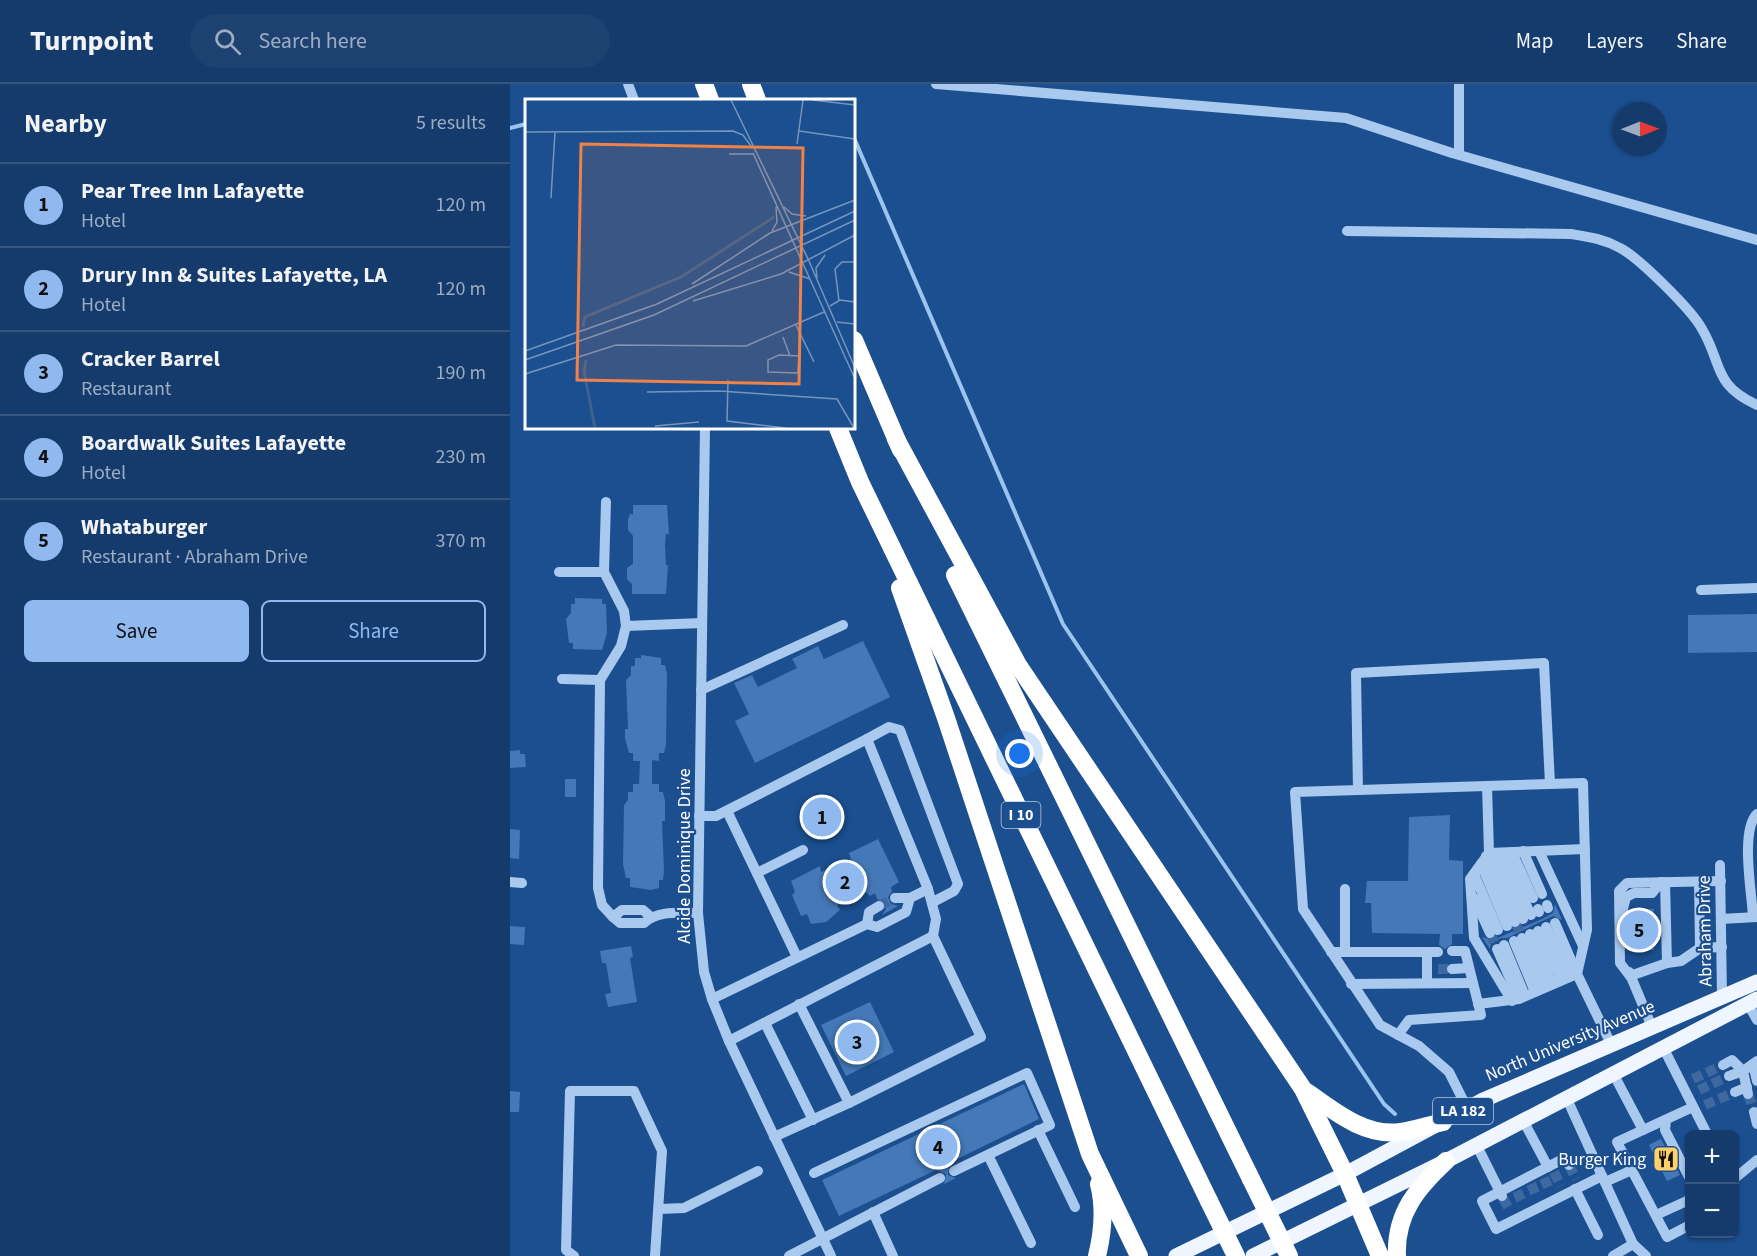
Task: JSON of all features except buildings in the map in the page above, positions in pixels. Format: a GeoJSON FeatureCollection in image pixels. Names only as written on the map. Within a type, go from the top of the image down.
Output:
{"type":"FeatureCollection","features":[{"type":"Feature","properties":{"kind":"highway"},"geometry":{"type":"LineString","coordinates":[[704,84],[710,99]]}},
{"type":"Feature","properties":{"kind":"highway"},"geometry":{"type":"LineString","coordinates":[[751,84],[757,99]]}},
{"type":"Feature","properties":{"kind":"highway","name":"I 10"},"geometry":{"type":"LineString","coordinates":[[855,342],[972,613],[1288,1256]]}},
{"type":"Feature","properties":{"kind":"highway","name":"I 10"},"geometry":{"type":"LineString","coordinates":[[838,429],[860,482],[1236,1256]]}},
{"type":"Feature","properties":{"kind":"highway"},"geometry":{"type":"LineString","coordinates":[[896,439],[1018,665],[1303,1089],[1345,1174],[1380,1256]]}},
{"type":"Feature","properties":{"kind":"highway"},"geometry":{"type":"LineString","coordinates":[[860,482],[946,717],[1090,1154],[1103,1200],[1097,1256]]}},
{"type":"Feature","properties":{"kind":"highway"},"geometry":{"type":"LineString","coordinates":[[1303,1089],[1346,1120],[1362,1127],[1398,1132],[1443,1122]]}},
{"type":"Feature","properties":{"kind":"highway"},"geometry":{"type":"LineString","coordinates":[[1090,1154],[1139,1256]]}},
{"type":"Feature","properties":{"kind":"highway"},"geometry":{"type":"LineString","coordinates":[[1397,1256],[1399,1228],[1407,1203],[1419,1186],[1446,1161]]}},
{"type":"Feature","properties":{"kind":"main road","name":"North University Avenue"},"geometry":{"type":"LineString","coordinates":[[1176,1256],[1345,1174],[1467,1108],[1757,982]]}},
{"type":"Feature","properties":{"kind":"main road","name":"LA 182"},"geometry":{"type":"LineString","coordinates":[[1358,1205],[1614,1076],[1752,1002]]}},
{"type":"Feature","properties":{"kind":"main road"},"geometry":{"type":"LineString","coordinates":[[1253,1256],[1358,1205]]}},
{"type":"Feature","properties":{"kind":"street"},"geometry":{"type":"LineString","coordinates":[[628,84],[634,99]]}},
{"type":"Feature","properties":{"kind":"street"},"geometry":{"type":"LineString","coordinates":[[936,84],[1346,117],[1459,154],[1757,240]]}},
{"type":"Feature","properties":{"kind":"street"},"geometry":{"type":"LineString","coordinates":[[1459,84],[1459,154]]}},
{"type":"Feature","properties":{"kind":"street"},"geometry":{"type":"LineString","coordinates":[[1347,231],[1571,234],[1601,239],[1623,249],[1680,300],[1703,330],[1719,374],[1729,387],[1757,405]]}},
{"type":"Feature","properties":{"kind":"street","name":"Alcide Dominique Drive"},"geometry":{"type":"LineString","coordinates":[[705,429],[698,913],[704,972],[729,1041],[831,1256]]}},
{"type":"Feature","properties":{"kind":"street"},"geometry":{"type":"LineString","coordinates":[[606,502],[604,572],[624,611],[626,626],[621,646],[600,680],[598,888],[602,905],[620,923],[644,923],[651,917],[665,914],[698,913]]}},
{"type":"Feature","properties":{"kind":"street"},"geometry":{"type":"LineString","coordinates":[[559,572],[604,572]]}},
{"type":"Feature","properties":{"kind":"street"},"geometry":{"type":"LineString","coordinates":[[1701,590],[1757,588]]}},
{"type":"Feature","properties":{"kind":"street"},"geometry":{"type":"LineString","coordinates":[[626,626],[702,623]]}},
{"type":"Feature","properties":{"kind":"street"},"geometry":{"type":"LineString","coordinates":[[701,690],[843,625]]}},
{"type":"Feature","properties":{"kind":"street"},"geometry":{"type":"LineString","coordinates":[[1359,790],[1356,673],[1544,663],[1550,784]]}},
{"type":"Feature","properties":{"kind":"street"},"geometry":{"type":"LineString","coordinates":[[562,679],[600,680]]}},
{"type":"Feature","properties":{"kind":"street"},"geometry":{"type":"LineString","coordinates":[[699,816],[716,816],[727,811],[889,727],[900,730],[958,884],[954,891],[933,902]]}},
{"type":"Feature","properties":{"kind":"street"},"geometry":{"type":"LineString","coordinates":[[774,1137],[849,1103],[981,1037],[933,936],[936,919],[933,902],[867,739]]}},
{"type":"Feature","properties":{"kind":"street"},"geometry":{"type":"LineString","coordinates":[[1467,1108],[1449,1072],[1419,1046],[1380,1025],[1303,909],[1295,792],[1583,783],[1587,930],[1583,946],[1544,988],[1478,1004]]}},
{"type":"Feature","properties":{"kind":"street"},"geometry":{"type":"LineString","coordinates":[[1487,786],[1498,855],[1524,918]]}},
{"type":"Feature","properties":{"kind":"street"},"geometry":{"type":"LineString","coordinates":[[727,811],[797,957]]}},
{"type":"Feature","properties":{"kind":"street"},"geometry":{"type":"LineString","coordinates":[[1721,920],[1755,913],[1748,848],[1750,823],[1757,814]]}},
{"type":"Feature","properties":{"kind":"street"},"geometry":{"type":"LineString","coordinates":[[1585,849],[1498,855],[1474,874],[1470,879],[1474,938],[1544,988],[1611,1044]]}},
{"type":"Feature","properties":{"kind":"street"},"geometry":{"type":"LineString","coordinates":[[757,873],[802,850]]}},
{"type":"Feature","properties":{"kind":"street"},"geometry":{"type":"LineString","coordinates":[[1539,851],[1583,946]]}},
{"type":"Feature","properties":{"kind":"street"},"geometry":{"type":"LineString","coordinates":[[1498,855],[1537,896]]}},
{"type":"Feature","properties":{"kind":"street"},"geometry":{"type":"LineString","coordinates":[[1498,855],[1524,918]]}},
{"type":"Feature","properties":{"kind":"street","name":"Abraham Drive"},"geometry":{"type":"LineString","coordinates":[[1720,865],[1722,997]]}},
{"type":"Feature","properties":{"kind":"street"},"geometry":{"type":"LineString","coordinates":[[1474,874],[1524,918]]}},
{"type":"Feature","properties":{"kind":"street"},"geometry":{"type":"LineString","coordinates":[[1663,882],[1667,963]]}},
{"type":"Feature","properties":{"kind":"street"},"geometry":{"type":"LineString","coordinates":[[1699,882],[1700,948]]}},
{"type":"Feature","properties":{"kind":"street"},"geometry":{"type":"LineString","coordinates":[[1652,1027],[1630,976],[1620,963],[1619,891],[1627,883],[1721,882]]}},
{"type":"Feature","properties":{"kind":"street"},"geometry":{"type":"LineString","coordinates":[[895,898],[910,898],[928,889]]}},
{"type":"Feature","properties":{"kind":"street"},"geometry":{"type":"LineString","coordinates":[[1345,889],[1346,952]]}},
{"type":"Feature","properties":{"kind":"street"},"geometry":{"type":"LineString","coordinates":[[1471,890],[1524,918]]}},
{"type":"Feature","properties":{"kind":"street"},"geometry":{"type":"LineString","coordinates":[[712,999],[867,924],[877,927],[906,912],[910,898]]}},
{"type":"Feature","properties":{"kind":"street"},"geometry":{"type":"LineString","coordinates":[[867,924],[869,912],[879,906]]}},
{"type":"Feature","properties":{"kind":"street"},"geometry":{"type":"LineString","coordinates":[[729,1041],[933,936]]}},
{"type":"Feature","properties":{"kind":"street"},"geometry":{"type":"LineString","coordinates":[[1526,936],[1544,988]]}},
{"type":"Feature","properties":{"kind":"street"},"geometry":{"type":"LineString","coordinates":[[1526,936],[1544,988]]}},
{"type":"Feature","properties":{"kind":"street"},"geometry":{"type":"LineString","coordinates":[[1526,936],[1544,988]]}},
{"type":"Feature","properties":{"kind":"street"},"geometry":{"type":"LineString","coordinates":[[1526,936],[1544,988]]}},
{"type":"Feature","properties":{"kind":"street"},"geometry":{"type":"LineString","coordinates":[[1630,976],[1667,963],[1681,961],[1700,948],[1722,947]]}},
{"type":"Feature","properties":{"kind":"street"},"geometry":{"type":"LineString","coordinates":[[1398,1035],[1409,1020],[1480,1015],[1466,951],[1452,951]]}},
{"type":"Feature","properties":{"kind":"street"},"geometry":{"type":"LineString","coordinates":[[1331,952],[1432,952],[1432,969],[1427,983]]}},
{"type":"Feature","properties":{"kind":"street"},"geometry":{"type":"LineString","coordinates":[[1452,969],[1469,968]]}},
{"type":"Feature","properties":{"kind":"street"},"geometry":{"type":"LineString","coordinates":[[1351,984],[1473,983]]}},
{"type":"Feature","properties":{"kind":"street"},"geometry":{"type":"LineString","coordinates":[[1752,1002],[1757,1020]]}},
{"type":"Feature","properties":{"kind":"street"},"geometry":{"type":"LineString","coordinates":[[799,1004],[849,1103]]}},
{"type":"Feature","properties":{"kind":"street"},"geometry":{"type":"LineString","coordinates":[[765,1023],[813,1120]]}},
{"type":"Feature","properties":{"kind":"street"},"geometry":{"type":"LineString","coordinates":[[1664,1049],[1682,1085],[1698,1107],[1706,1130]]}},
{"type":"Feature","properties":{"kind":"street"},"geometry":{"type":"LineString","coordinates":[[1723,1065],[1732,1060],[1743,1071],[1751,1087]]}},
{"type":"Feature","properties":{"kind":"street"},"geometry":{"type":"LineString","coordinates":[[1729,1077],[1755,1063]]}},
{"type":"Feature","properties":{"kind":"street"},"geometry":{"type":"LineString","coordinates":[[1751,1087],[1755,1063]]}},
{"type":"Feature","properties":{"kind":"street"},"geometry":{"type":"LineString","coordinates":[[814,1173],[1027,1073],[1050,1125],[954,1171]]}},
{"type":"Feature","properties":{"kind":"street"},"geometry":{"type":"LineString","coordinates":[[1614,1076],[1643,1130]]}},
{"type":"Feature","properties":{"kind":"street"},"geometry":{"type":"LineString","coordinates":[[1682,1085],[1694,1079]]}},
{"type":"Feature","properties":{"kind":"street"},"geometry":{"type":"LineString","coordinates":[[1735,1092],[1751,1087]]}},
{"type":"Feature","properties":{"kind":"street"},"geometry":{"type":"LineString","coordinates":[[1688,1095],[1699,1090]]}},
{"type":"Feature","properties":{"kind":"street"},"geometry":{"type":"LineString","coordinates":[[574,1256],[566,1250],[570,1091],[634,1091],[662,1151],[655,1256]]}},
{"type":"Feature","properties":{"kind":"street"},"geometry":{"type":"LineString","coordinates":[[1567,1099],[1633,1244],[1646,1256]]}},
{"type":"Feature","properties":{"kind":"street"},"geometry":{"type":"LineString","coordinates":[[1685,1227],[1667,1237],[1617,1142],[1698,1107]]}},
{"type":"Feature","properties":{"kind":"street"},"geometry":{"type":"LineString","coordinates":[[1754,1112],[1757,1124]]}},
{"type":"Feature","properties":{"kind":"street"},"geometry":{"type":"LineString","coordinates":[[1666,1120],[1685,1159]]}},
{"type":"Feature","properties":{"kind":"street"},"geometry":{"type":"LineString","coordinates":[[1666,1120],[1665,1130],[1685,1171]]}},
{"type":"Feature","properties":{"kind":"street"},"geometry":{"type":"LineString","coordinates":[[1524,1122],[1547,1171]]}},
{"type":"Feature","properties":{"kind":"street"},"geometry":{"type":"LineString","coordinates":[[1038,1130],[1075,1208]]}},
{"type":"Feature","properties":{"kind":"street"},"geometry":{"type":"LineString","coordinates":[[1477,1146],[1502,1195]]}},
{"type":"Feature","properties":{"kind":"street"},"geometry":{"type":"LineString","coordinates":[[988,1155],[1031,1243]]}},
{"type":"Feature","properties":{"kind":"street"},"geometry":{"type":"LineString","coordinates":[[1569,1165],[1565,1158],[1547,1171],[1502,1195],[1482,1201],[1496,1229],[1512,1215],[1552,1195],[1571,1187],[1632,1170]]}},
{"type":"Feature","properties":{"kind":"street"},"geometry":{"type":"LineString","coordinates":[[1739,1175],[1757,1160]]}},
{"type":"Feature","properties":{"kind":"street"},"geometry":{"type":"LineString","coordinates":[[658,1209],[684,1208],[758,1171]]}},
{"type":"Feature","properties":{"kind":"street"},"geometry":{"type":"LineString","coordinates":[[789,1256],[940,1178]]}},
{"type":"Feature","properties":{"kind":"street"},"geometry":{"type":"LineString","coordinates":[[1571,1187],[1598,1235]]}},
{"type":"Feature","properties":{"kind":"street"},"geometry":{"type":"LineString","coordinates":[[1656,1215],[1685,1202]]}},
{"type":"Feature","properties":{"kind":"street"},"geometry":{"type":"LineString","coordinates":[[873,1212],[893,1256]]}},
{"type":"Feature","properties":{"kind":"street"},"geometry":{"type":"LineString","coordinates":[[1613,1256],[1633,1244]]}},
{"type":"Feature","properties":{"kind":"waterway"},"geometry":{"type":"LineString","coordinates":[[510,128],[525,124]]}},
{"type":"Feature","properties":{"kind":"waterway"},"geometry":{"type":"LineString","coordinates":[[855,140],[1063,624],[1384,1104],[1395,1114]]}},
{"type":"Feature","properties":{"kind":"tunnel"},"geometry":{"type":"LineString","coordinates":[[879,906],[895,898]]}},
{"type":"Feature","properties":{"kind":"tunnel"},"geometry":{"type":"LineString","coordinates":[[1515,922],[1522,938]]}},
{"type":"Feature","properties":{"kind":"tunnel"},"geometry":{"type":"LineString","coordinates":[[1490,933],[1497,949]]}},
{"type":"Feature","properties":{"kind":"tunnel"},"geometry":{"type":"LineString","coordinates":[[1438,969],[1452,969]]}},
{"type":"Feature","properties":{"kind":"tunnel"},"geometry":{"type":"LineString","coordinates":[[1693,1079],[1723,1065]]}},
{"type":"Feature","properties":{"kind":"tunnel"},"geometry":{"type":"LineString","coordinates":[[1699,1090],[1729,1076]]}},
{"type":"Feature","properties":{"kind":"tunnel"},"geometry":{"type":"LineString","coordinates":[[1705,1105],[1735,1092]]}},
{"type":"Feature","properties":{"kind":"tunnel"},"geometry":{"type":"LineString","coordinates":[[1748,1094],[1754,1112]]}},
{"type":"Feature","properties":{"kind":"tunnel"},"geometry":{"type":"LineString","coordinates":[[1569,1165],[1576,1179]]}},
{"type":"Feature","properties":{"kind":"tunnel"},"geometry":{"type":"LineString","coordinates":[[1554,1172],[1561,1186]]}},
{"type":"Feature","properties":{"kind":"tunnel"},"geometry":{"type":"LineString","coordinates":[[1544,1178],[1550,1191]]}},
{"type":"Feature","properties":{"kind":"tunnel"},"geometry":{"type":"LineString","coordinates":[[1531,1184],[1537,1197]]}},
{"type":"Feature","properties":{"kind":"tunnel"},"geometry":{"type":"LineString","coordinates":[[1517,1191],[1523,1204]]}},
{"type":"Feature","properties":{"kind":"tunnel"},"geometry":{"type":"LineString","coordinates":[[1503,1198],[1510,1211]]}},
{"type":"Feature","properties":{"kind":"place","name":"Pear Tree Inn Lafayette"},"geometry":{"type":"Point","coordinates":[822,817]}},
{"type":"Feature","properties":{"kind":"place","name":"Drury Inn & Suites Lafayette, LA"},"geometry":{"type":"Point","coordinates":[845,882]}},
{"type":"Feature","properties":{"kind":"place","name":"Whataburger"},"geometry":{"type":"Point","coordinates":[1639,930]}},
{"type":"Feature","properties":{"kind":"place","name":"Cracker Barrel"},"geometry":{"type":"Point","coordinates":[857,1042]}},
{"type":"Feature","properties":{"kind":"place","name":"Boardwalk Suites Lafayette"},"geometry":{"type":"Point","coordinates":[938,1147]}},
{"type":"Feature","properties":{"kind":"place","name":"Burger King"},"geometry":{"type":"Point","coordinates":[1666,1159]}}]}
